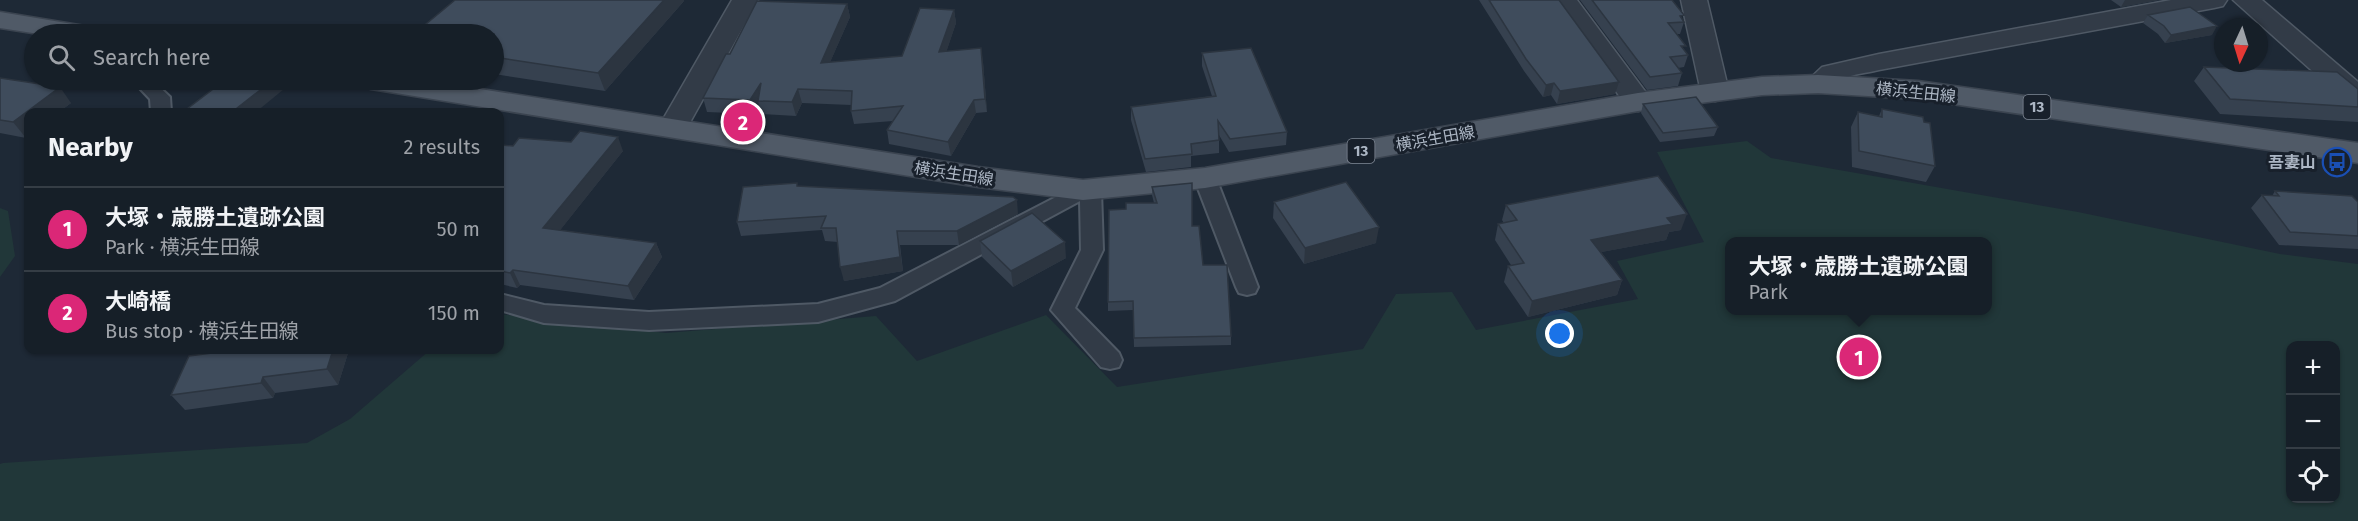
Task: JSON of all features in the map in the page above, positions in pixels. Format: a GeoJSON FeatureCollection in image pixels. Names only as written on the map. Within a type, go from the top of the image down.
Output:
{"type":"FeatureCollection","features":[{"type":"Feature","properties":{"kind":"main road"},"geometry":{"type":"LineString","coordinates":[[0,20],[24,24]]}},
{"type":"Feature","properties":{"kind":"main road","name":"横浜生田線"},"geometry":{"type":"LineString","coordinates":[[434,90],[978,177],[1086,190],[1205,178],[1638,102],[1762,86],[1818,84],[1918,90],[2358,153]]}},
{"type":"Feature","properties":{"kind":"street"},"geometry":{"type":"LineString","coordinates":[[673,128],[744,0]]}},
{"type":"Feature","properties":{"kind":"street"},"geometry":{"type":"LineString","coordinates":[[1563,0],[1638,102]]}},
{"type":"Feature","properties":{"kind":"street"},"geometry":{"type":"LineString","coordinates":[[1694,0],[1715,92]]}},
{"type":"Feature","properties":{"kind":"street"},"geometry":{"type":"LineString","coordinates":[[1818,84],[1832,73],[1878,62],[2214,0]]}},
{"type":"Feature","properties":{"kind":"street"},"geometry":{"type":"LineString","coordinates":[[2246,0],[2358,97]]}},
{"type":"Feature","properties":{"kind":"lane"},"geometry":{"type":"LineString","coordinates":[[152,90],[160,98],[161,108]]}},
{"type":"Feature","properties":{"kind":"lane"},"geometry":{"type":"LineString","coordinates":[[1205,178],[1247,287]]}},
{"type":"Feature","properties":{"kind":"lane"},"geometry":{"type":"LineString","coordinates":[[504,303],[544,314],[649,321],[818,313],[887,295],[1086,190],[1092,250],[1063,310],[1110,360]]}},
{"type":"Feature","properties":{"kind":"green space"},"geometry":{"type":"Polygon","coordinates":[[[1747,141],[1771,158],[2078,212],[2280,254],[2358,264],[2358,521],[0,521],[0,464],[307,443],[350,419],[425,354],[504,354],[504,314],[666,333],[876,316],[917,361],[1046,315],[1117,387],[1363,349],[1396,294],[1452,292],[1476,330],[1638,299],[1617,261],[1704,242],[1657,152],[1747,141]]]}},
{"type":"Feature","properties":{"kind":"green space"},"geometry":{"type":"Polygon","coordinates":[[[0,208],[8,211],[15,256],[0,277],[0,208]]]}},
{"type":"Feature","properties":{"kind":"building"},"geometry":{"type":"Polygon","coordinates":[[[455,0],[664,0],[598,73],[504,59],[504,24],[426,24],[455,0]]]}},
{"type":"Feature","properties":{"kind":"building"},"geometry":{"type":"Polygon","coordinates":[[[1489,0],[1559,0],[1619,82],[1560,91],[1554,83],[1546,85],[1526,59],[1489,0]]]}},
{"type":"Feature","properties":{"kind":"building"},"geometry":{"type":"Polygon","coordinates":[[[1592,0],[1672,0],[1684,15],[1680,16],[1684,22],[1668,23],[1686,46],[1681,46],[1688,55],[1670,57],[1682,73],[1650,77],[1592,0]]]}},
{"type":"Feature","properties":{"kind":"building"},"geometry":{"type":"Polygon","coordinates":[[[757,1],[847,4],[821,63],[902,56],[920,8],[954,10],[939,52],[981,48],[985,99],[974,100],[948,142],[887,130],[903,106],[851,111],[852,91],[798,89],[792,102],[758,101],[761,83],[750,100],[703,98],[726,54],[730,54],[757,1]]]}},
{"type":"Feature","properties":{"kind":"building"},"geometry":{"type":"Polygon","coordinates":[[[2190,7],[2214,24],[2214,27],[2171,35],[2164,26],[2148,15],[2190,7]]]}},
{"type":"Feature","properties":{"kind":"building"},"geometry":{"type":"Polygon","coordinates":[[[1251,48],[1287,132],[1230,139],[1218,121],[1219,140],[1191,144],[1192,154],[1145,159],[1131,107],[1216,96],[1202,53],[1251,48]]]}},
{"type":"Feature","properties":{"kind":"building"},"geometry":{"type":"Polygon","coordinates":[[[2204,67],[2214,67],[2214,72],[2268,72],[2268,69],[2337,72],[2358,89],[2358,107],[2230,99],[2204,67]]]}},
{"type":"Feature","properties":{"kind":"building"},"geometry":{"type":"Polygon","coordinates":[[[0,78],[24,82],[24,90],[56,90],[32,108],[24,108],[24,114],[13,122],[0,120],[0,78]]]}},
{"type":"Feature","properties":{"kind":"building"},"geometry":{"type":"Polygon","coordinates":[[[212,90],[260,90],[237,108],[188,108],[212,90]]]}},
{"type":"Feature","properties":{"kind":"building"},"geometry":{"type":"Polygon","coordinates":[[[1696,97],[1718,127],[1663,133],[1643,104],[1696,97]]]}},
{"type":"Feature","properties":{"kind":"building"},"geometry":{"type":"Polygon","coordinates":[[[1882,109],[1923,117],[1924,122],[1930,123],[1935,166],[1859,151],[1858,112],[1882,117],[1882,109]]]}},
{"type":"Feature","properties":{"kind":"building"},"geometry":{"type":"Polygon","coordinates":[[[580,131],[618,137],[543,228],[656,243],[628,286],[513,270],[510,273],[504,272],[504,145],[513,146],[519,138],[571,142],[580,131]]]}},
{"type":"Feature","properties":{"kind":"building"},"geometry":{"type":"Polygon","coordinates":[[[1658,176],[1687,214],[1667,218],[1672,224],[1591,240],[1622,280],[1532,301],[1508,266],[1524,263],[1498,224],[1517,220],[1506,205],[1658,176]]]}},
{"type":"Feature","properties":{"kind":"building"},"geometry":{"type":"Polygon","coordinates":[[[1346,182],[1379,227],[1305,248],[1274,202],[1346,182]]]}},
{"type":"Feature","properties":{"kind":"building"},"geometry":{"type":"Polygon","coordinates":[[[797,183],[797,186],[1013,197],[1017,200],[957,231],[897,231],[900,257],[840,267],[836,228],[821,228],[826,216],[737,222],[743,187],[797,183]]]}},
{"type":"Feature","properties":{"kind":"building"},"geometry":{"type":"Polygon","coordinates":[[[1192,183],[1192,226],[1199,226],[1203,265],[1227,265],[1231,336],[1134,338],[1133,301],[1108,302],[1109,210],[1126,209],[1126,203],[1157,203],[1152,187],[1192,183]]]}},
{"type":"Feature","properties":{"kind":"building"},"geometry":{"type":"Polygon","coordinates":[[[2275,191],[2352,196],[2358,202],[2358,236],[2290,232],[2262,195],[2279,196],[2275,191]]]}},
{"type":"Feature","properties":{"kind":"building"},"geometry":{"type":"Polygon","coordinates":[[[1032,213],[1065,242],[1011,271],[980,241],[1032,213]]]}},
{"type":"Feature","properties":{"kind":"building"},"geometry":{"type":"Polygon","coordinates":[[[332,354],[327,369],[263,377],[261,383],[171,395],[189,356],[332,354]]]}},
{"type":"Feature","properties":{"kind":"place","name":"大崎橋"},"geometry":{"type":"Point","coordinates":[743,122]}},
{"type":"Feature","properties":{"kind":"place","name":"吾妻山"},"geometry":{"type":"Point","coordinates":[2337,162]}},
{"type":"Feature","properties":{"kind":"place","name":"大塚・歳勝土遺跡公園"},"geometry":{"type":"Point","coordinates":[1859,357]}}]}
